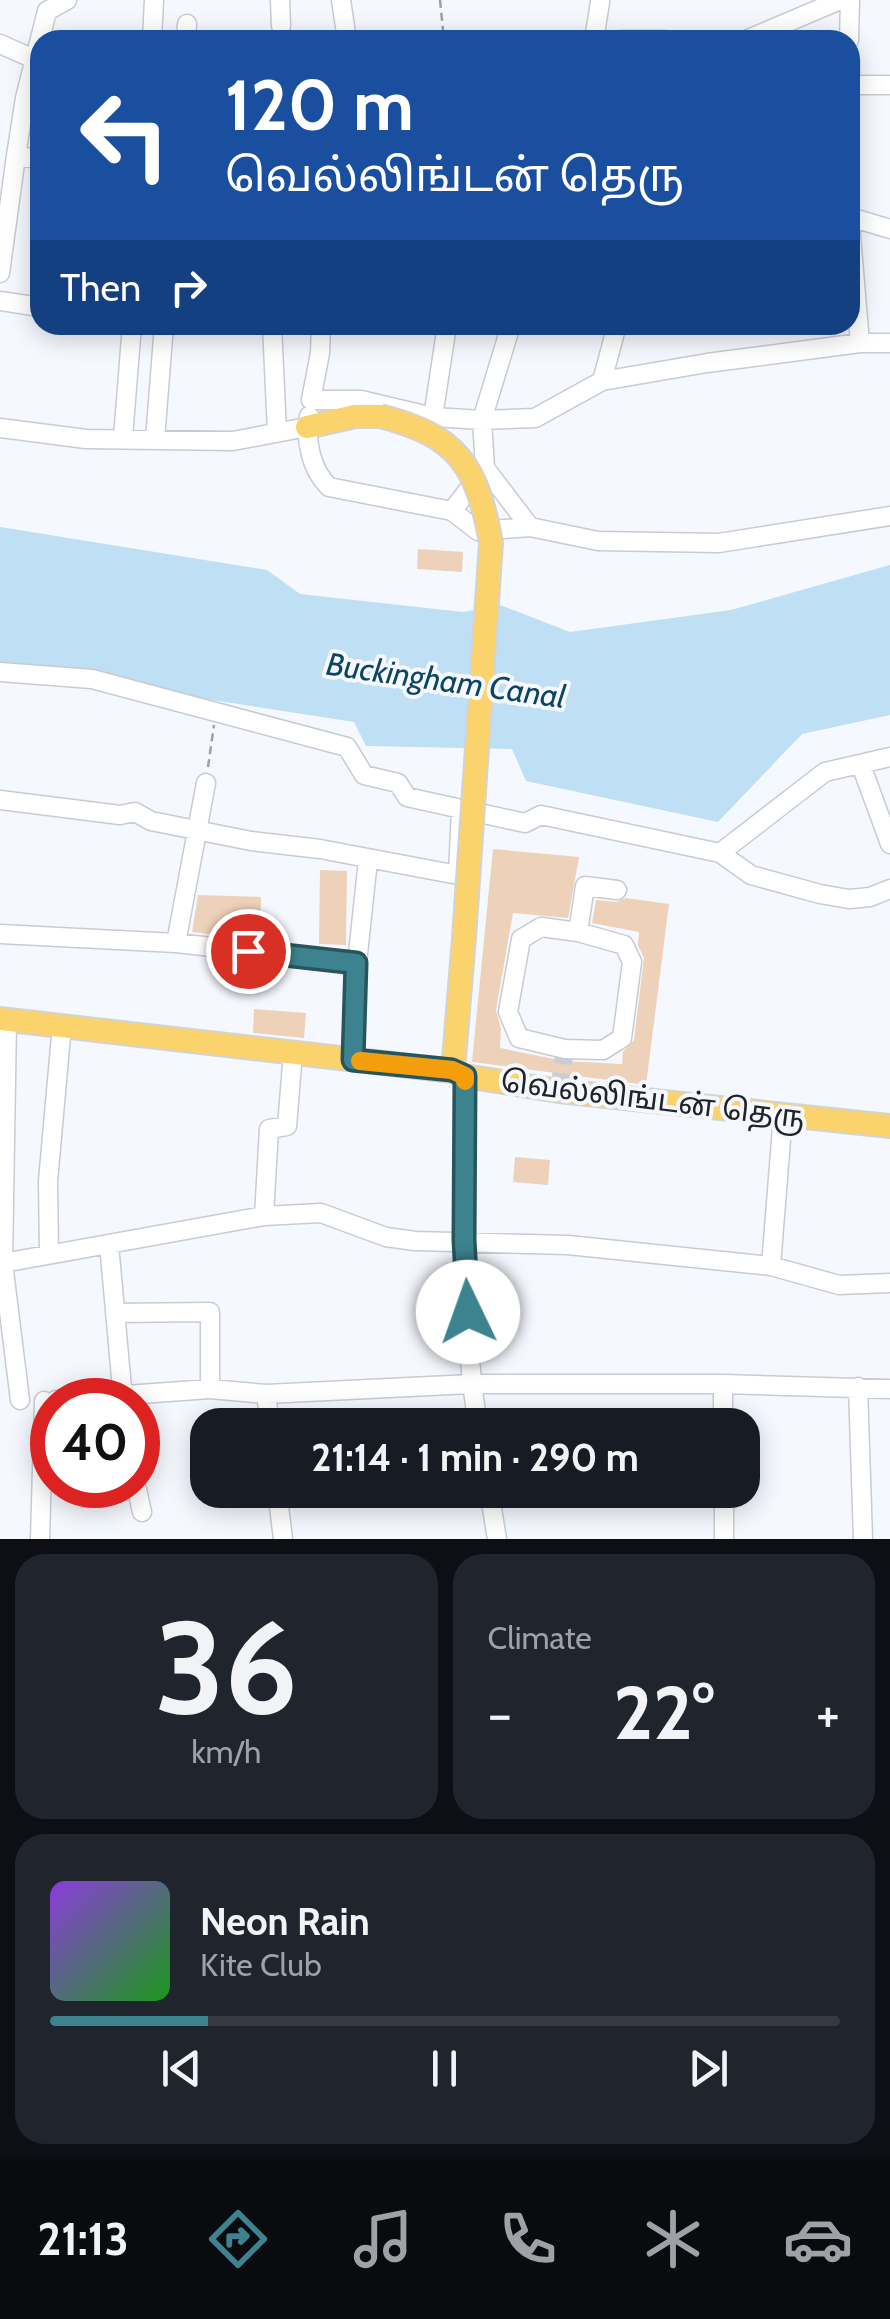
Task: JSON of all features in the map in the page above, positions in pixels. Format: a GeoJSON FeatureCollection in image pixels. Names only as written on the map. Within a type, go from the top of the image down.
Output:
{"type":"FeatureCollection","features":[{"type":"Feature","properties":{"kind":"main road"},"geometry":{"type":"LineString","coordinates":[[307,427],[355,416],[380,416],[427,431],[461,458],[484,504],[492,543],[464,938],[459,1073]]}},
{"type":"Feature","properties":{"kind":"main road","name":"வெல்லிங்டன் தெரு"},"geometry":{"type":"LineString","coordinates":[[3,1020],[459,1073],[559,1091],[890,1126]]}},
{"type":"Feature","properties":{"kind":"street"},"geometry":{"type":"LineString","coordinates":[[41,30],[46,11],[67,0]]}},
{"type":"Feature","properties":{"kind":"street"},"geometry":{"type":"LineString","coordinates":[[152,30],[154,0]]}},
{"type":"Feature","properties":{"kind":"street"},"geometry":{"type":"LineString","coordinates":[[280,0],[281,26]]}},
{"type":"Feature","properties":{"kind":"street"},"geometry":{"type":"LineString","coordinates":[[341,0],[345,30]]}},
{"type":"Feature","properties":{"kind":"street"},"geometry":{"type":"LineString","coordinates":[[769,30],[840,0]]}},
{"type":"Feature","properties":{"kind":"street"},"geometry":{"type":"LineString","coordinates":[[849,30],[850,0]]}},
{"type":"Feature","properties":{"kind":"street"},"geometry":{"type":"LineString","coordinates":[[596,30],[600,2]]}},
{"type":"Feature","properties":{"kind":"street"},"geometry":{"type":"LineString","coordinates":[[800,30],[801,16]]}},
{"type":"Feature","properties":{"kind":"street"},"geometry":{"type":"LineString","coordinates":[[0,44],[30,57]]}},
{"type":"Feature","properties":{"kind":"street"},"geometry":{"type":"LineString","coordinates":[[0,273],[30,81]]}},
{"type":"Feature","properties":{"kind":"street"},"geometry":{"type":"LineString","coordinates":[[860,89],[890,85]]}},
{"type":"Feature","properties":{"kind":"street"},"geometry":{"type":"LineString","coordinates":[[16,156],[30,158]]}},
{"type":"Feature","properties":{"kind":"street"},"geometry":{"type":"LineString","coordinates":[[860,222],[890,229]]}},
{"type":"Feature","properties":{"kind":"street"},"geometry":{"type":"LineString","coordinates":[[0,301],[30,306]]}},
{"type":"Feature","properties":{"kind":"street"},"geometry":{"type":"LineString","coordinates":[[122,437],[131,335]]}},
{"type":"Feature","properties":{"kind":"street"},"geometry":{"type":"LineString","coordinates":[[155,439],[163,335]]}},
{"type":"Feature","properties":{"kind":"street"},"geometry":{"type":"LineString","coordinates":[[273,335],[278,432]]}},
{"type":"Feature","properties":{"kind":"street"},"geometry":{"type":"LineString","coordinates":[[321,335],[307,427],[318,477],[328,487],[452,511],[478,531],[530,527],[598,541],[719,543],[890,516]]}},
{"type":"Feature","properties":{"kind":"street"},"geometry":{"type":"LineString","coordinates":[[433,417],[445,335]]}},
{"type":"Feature","properties":{"kind":"street"},"geometry":{"type":"LineString","coordinates":[[509,335],[482,420],[485,468],[530,527]]}},
{"type":"Feature","properties":{"kind":"street"},"geometry":{"type":"LineString","coordinates":[[602,380],[614,335]]}},
{"type":"Feature","properties":{"kind":"street"},"geometry":{"type":"LineString","coordinates":[[859,335],[860,343]]}},
{"type":"Feature","properties":{"kind":"street"},"geometry":{"type":"LineString","coordinates":[[311,400],[361,400],[433,417],[535,418],[602,380],[860,343],[890,343]]}},
{"type":"Feature","properties":{"kind":"street"},"geometry":{"type":"LineString","coordinates":[[0,428],[86,439],[233,442],[307,427]]}},
{"type":"Feature","properties":{"kind":"street"},"geometry":{"type":"LineString","coordinates":[[452,511],[485,468]]}},
{"type":"Feature","properties":{"kind":"street"},"geometry":{"type":"LineString","coordinates":[[0,672],[92,679],[347,748],[364,774],[398,783],[407,798],[525,823],[541,815],[720,853],[751,875],[820,894],[870,898],[890,889]]}},
{"type":"Feature","properties":{"kind":"street"},"geometry":{"type":"LineString","coordinates":[[720,853],[825,772],[890,756]]}},
{"type":"Feature","properties":{"kind":"street"},"geometry":{"type":"LineString","coordinates":[[861,764],[890,844]]}},
{"type":"Feature","properties":{"kind":"street"},"geometry":{"type":"LineString","coordinates":[[176,943],[206,783]]}},
{"type":"Feature","properties":{"kind":"street"},"geometry":{"type":"LineString","coordinates":[[0,800],[120,814],[135,812],[151,821],[251,841],[320,849],[458,876],[461,809]]}},
{"type":"Feature","properties":{"kind":"street"},"geometry":{"type":"LineString","coordinates":[[353,1060],[356,963],[368,860]]}},
{"type":"Feature","properties":{"kind":"street"},"geometry":{"type":"LineString","coordinates":[[578,932],[585,886],[617,890]]}},
{"type":"Feature","properties":{"kind":"street"},"geometry":{"type":"LineString","coordinates":[[541,927],[578,932],[624,945],[632,962],[622,1038],[602,1050],[565,1049],[519,1038],[508,1012],[521,940],[541,927]]}},
{"type":"Feature","properties":{"kind":"street"},"geometry":{"type":"LineString","coordinates":[[0,934],[176,943],[356,963]]}},
{"type":"Feature","properties":{"kind":"street"},"geometry":{"type":"LineString","coordinates":[[3,1020],[4,1309],[20,1400]]}},
{"type":"Feature","properties":{"kind":"street"},"geometry":{"type":"LineString","coordinates":[[49,1254],[52,1100],[62,1025]]}},
{"type":"Feature","properties":{"kind":"street"},"geometry":{"type":"LineString","coordinates":[[264,1216],[269,1129],[287,1126],[293,1053]]}},
{"type":"Feature","properties":{"kind":"street"},"geometry":{"type":"LineString","coordinates":[[459,1073],[464,1240],[475,1408]]}},
{"type":"Feature","properties":{"kind":"street"},"geometry":{"type":"LineString","coordinates":[[771,1266],[783,1114]]}},
{"type":"Feature","properties":{"kind":"street"},"geometry":{"type":"LineString","coordinates":[[3,1263],[264,1216],[320,1214],[386,1237],[415,1241],[568,1245],[771,1266],[839,1285],[890,1283]]}},
{"type":"Feature","properties":{"kind":"street"},"geometry":{"type":"LineString","coordinates":[[110,1244],[122,1378]]}},
{"type":"Feature","properties":{"kind":"street"},"geometry":{"type":"LineString","coordinates":[[116,1312],[210,1312],[210,1389]]}},
{"type":"Feature","properties":{"kind":"street"},"geometry":{"type":"LineString","coordinates":[[160,1393],[210,1389],[266,1394],[471,1384],[723,1384],[890,1389]]}},
{"type":"Feature","properties":{"kind":"street"},"geometry":{"type":"LineString","coordinates":[[723,1384],[723,1408]]}},
{"type":"Feature","properties":{"kind":"street"},"geometry":{"type":"LineString","coordinates":[[858,1387],[862,1539]]}},
{"type":"Feature","properties":{"kind":"street"},"geometry":{"type":"LineString","coordinates":[[266,1394],[268,1408]]}},
{"type":"Feature","properties":{"kind":"street"},"geometry":{"type":"LineString","coordinates":[[0,1402],[30,1400]]}},
{"type":"Feature","properties":{"kind":"street"},"geometry":{"type":"LineString","coordinates":[[40,1539],[42,1508]]}},
{"type":"Feature","properties":{"kind":"street"},"geometry":{"type":"LineString","coordinates":[[141,1508],[142,1512]]}},
{"type":"Feature","properties":{"kind":"street"},"geometry":{"type":"LineString","coordinates":[[280,1508],[283,1539]]}},
{"type":"Feature","properties":{"kind":"street"},"geometry":{"type":"LineString","coordinates":[[492,1508],[497,1539]]}},
{"type":"Feature","properties":{"kind":"street"},"geometry":{"type":"LineString","coordinates":[[724,1508],[724,1539]]}},
{"type":"Feature","properties":{"kind":"path"},"geometry":{"type":"LineString","coordinates":[[440,0],[443,30]]}},
{"type":"Feature","properties":{"kind":"path"},"geometry":{"type":"LineString","coordinates":[[206,783],[216,712]]}},
{"type":"Feature","properties":{"kind":"water","name":"Buckingham Canal"},"geometry":{"type":"Polygon","coordinates":[[[0,527],[267,570],[300,594],[463,612],[500,605],[570,632],[731,610],[890,565],[890,715],[802,734],[718,822],[526,781],[512,749],[366,746],[354,722],[0,667],[0,527]]]}},
{"type":"Feature","properties":{"kind":"building"},"geometry":{"type":"Polygon","coordinates":[[[418,549],[463,552],[462,572],[417,569],[418,549]]]}},
{"type":"Feature","properties":{"kind":"building"},"geometry":{"type":"Polygon","coordinates":[[[493,849],[579,857],[568,918],[513,913],[496,1010],[500,1048],[564,1061],[622,1064],[623,1052],[634,1040],[644,958],[638,945],[639,932],[592,923],[596,900],[616,902],[626,898],[669,904],[646,1085],[472,1062],[493,849]]]}},
{"type":"Feature","properties":{"kind":"building"},"geometry":{"type":"Polygon","coordinates":[[[320,870],[347,871],[346,945],[319,944],[320,870]]]}},
{"type":"Feature","properties":{"kind":"building"},"geometry":{"type":"Polygon","coordinates":[[[198,895],[261,897],[260,940],[192,932],[198,895]]]}},
{"type":"Feature","properties":{"kind":"building"},"geometry":{"type":"Polygon","coordinates":[[[254,1009],[306,1013],[304,1038],[253,1033],[254,1009]]]}},
{"type":"Feature","properties":{"kind":"building"},"geometry":{"type":"Polygon","coordinates":[[[515,1157],[550,1160],[548,1185],[513,1182],[515,1157]]]}},
{"type":"Feature","properties":{"kind":"tunnel"},"geometry":{"type":"LineString","coordinates":[[559,1091],[565,1049]]}},
{"type":"Feature","properties":{"kind":"slow traffic"},"geometry":{"type":"LineString","coordinates":[[360,1061],[452,1070],[465,1076],[465,1081]]}},
{"type":"Feature","properties":{"kind":"route"},"geometry":{"type":"LineString","coordinates":[[248,951],[356,963],[353,1060],[452,1070],[465,1076],[464,1240],[468,1312]]}}]}
